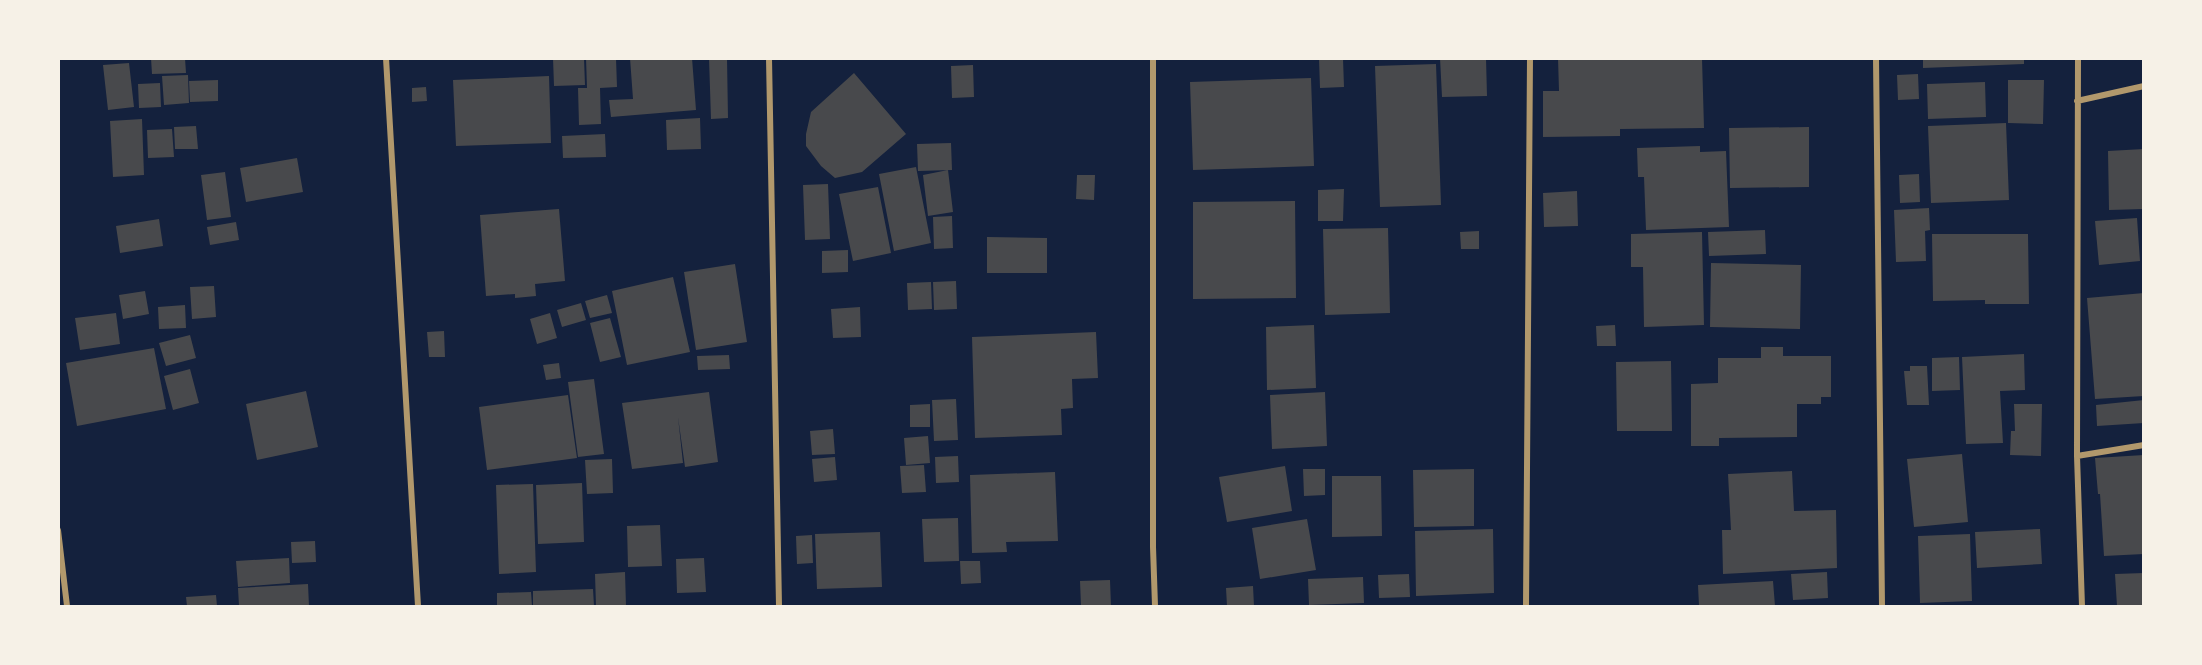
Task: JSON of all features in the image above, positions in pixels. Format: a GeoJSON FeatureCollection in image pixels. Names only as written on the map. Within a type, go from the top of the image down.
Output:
{"type":"FeatureCollection","features":[{"type":"Feature","properties":{"kind":"street"},"geometry":{"type":"LineString","coordinates":[[386,58],[418,606]]}},
{"type":"Feature","properties":{"kind":"street"},"geometry":{"type":"LineString","coordinates":[[769,58],[779,606]]}},
{"type":"Feature","properties":{"kind":"street"},"geometry":{"type":"LineString","coordinates":[[1153,58],[1155,606]]}},
{"type":"Feature","properties":{"kind":"street"},"geometry":{"type":"LineString","coordinates":[[1526,606],[1530,58]]}},
{"type":"Feature","properties":{"kind":"street"},"geometry":{"type":"LineString","coordinates":[[1876,58],[1882,606]]}},
{"type":"Feature","properties":{"kind":"street"},"geometry":{"type":"LineString","coordinates":[[2078,58],[2077,456],[2082,606]]}},
{"type":"Feature","properties":{"kind":"street"},"geometry":{"type":"LineString","coordinates":[[2077,101],[2144,87]]}},
{"type":"Feature","properties":{"kind":"street"},"geometry":{"type":"LineString","coordinates":[[2077,456],[2144,445]]}},
{"type":"Feature","properties":{"kind":"street"},"geometry":{"type":"LineString","coordinates":[[58,530],[67,606]]}},
{"type":"Feature","properties":{"kind":"building"},"geometry":{"type":"Polygon","coordinates":[[[151,58],[185,58],[186,73],[152,74],[151,58]]]}},
{"type":"Feature","properties":{"kind":"building"},"geometry":{"type":"Polygon","coordinates":[[[553,58],[584,58],[585,85],[554,86],[553,58]]]}},
{"type":"Feature","properties":{"kind":"building"},"geometry":{"type":"Polygon","coordinates":[[[586,58],[616,58],[617,87],[600,88],[601,124],[579,125],[578,88],[587,88],[586,58]]]}},
{"type":"Feature","properties":{"kind":"building"},"geometry":{"type":"Polygon","coordinates":[[[630,58],[692,58],[696,110],[611,117],[609,100],[633,99],[630,58]]]}},
{"type":"Feature","properties":{"kind":"building"},"geometry":{"type":"Polygon","coordinates":[[[709,58],[727,58],[728,118],[711,119],[709,58]]]}},
{"type":"Feature","properties":{"kind":"building"},"geometry":{"type":"Polygon","coordinates":[[[1319,58],[1343,58],[1344,87],[1320,88],[1319,58]]]}},
{"type":"Feature","properties":{"kind":"building"},"geometry":{"type":"Polygon","coordinates":[[[1440,58],[1486,58],[1487,96],[1442,97],[1440,58]]]}},
{"type":"Feature","properties":{"kind":"building"},"geometry":{"type":"Polygon","coordinates":[[[1558,58],[1702,58],[1704,128],[1620,129],[1620,136],[1543,137],[1543,91],[1559,91],[1558,58]]]}},
{"type":"Feature","properties":{"kind":"building"},"geometry":{"type":"Polygon","coordinates":[[[1923,58],[2024,58],[2024,64],[1923,68],[1923,58]]]}},
{"type":"Feature","properties":{"kind":"building"},"geometry":{"type":"Polygon","coordinates":[[[129,63],[134,107],[108,110],[103,65],[129,63]]]}},
{"type":"Feature","properties":{"kind":"building"},"geometry":{"type":"Polygon","coordinates":[[[1436,64],[1441,205],[1380,207],[1375,66],[1436,64]]]}},
{"type":"Feature","properties":{"kind":"building"},"geometry":{"type":"Polygon","coordinates":[[[973,65],[974,97],[952,98],[951,66],[973,65]]]}},
{"type":"Feature","properties":{"kind":"building"},"geometry":{"type":"Polygon","coordinates":[[[854,73],[906,134],[862,172],[835,178],[821,166],[806,146],[806,134],[811,112],[854,73]]]}},
{"type":"Feature","properties":{"kind":"building"},"geometry":{"type":"Polygon","coordinates":[[[1918,74],[1919,99],[1898,100],[1897,75],[1918,74]]]}},
{"type":"Feature","properties":{"kind":"building"},"geometry":{"type":"Polygon","coordinates":[[[188,75],[189,103],[164,105],[162,76],[188,75]]]}},
{"type":"Feature","properties":{"kind":"building"},"geometry":{"type":"Polygon","coordinates":[[[549,76],[551,143],[456,146],[453,80],[549,76]]]}},
{"type":"Feature","properties":{"kind":"building"},"geometry":{"type":"Polygon","coordinates":[[[1311,78],[1314,166],[1193,170],[1190,82],[1311,78]]]}},
{"type":"Feature","properties":{"kind":"building"},"geometry":{"type":"Polygon","coordinates":[[[218,80],[218,101],[190,102],[189,81],[218,80]]]}},
{"type":"Feature","properties":{"kind":"building"},"geometry":{"type":"Polygon","coordinates":[[[2008,80],[2044,80],[2043,124],[2008,123],[2008,80]]]}},
{"type":"Feature","properties":{"kind":"building"},"geometry":{"type":"Polygon","coordinates":[[[1985,82],[1986,117],[1928,119],[1927,84],[1985,82]]]}},
{"type":"Feature","properties":{"kind":"building"},"geometry":{"type":"Polygon","coordinates":[[[160,83],[161,107],[139,108],[138,84],[160,83]]]}},
{"type":"Feature","properties":{"kind":"building"},"geometry":{"type":"Polygon","coordinates":[[[426,87],[427,101],[412,102],[412,88],[426,87]]]}},
{"type":"Feature","properties":{"kind":"building"},"geometry":{"type":"Polygon","coordinates":[[[700,118],[701,149],[667,150],[666,120],[700,118]]]}},
{"type":"Feature","properties":{"kind":"building"},"geometry":{"type":"Polygon","coordinates":[[[142,119],[144,175],[113,177],[110,121],[142,119]]]}},
{"type":"Feature","properties":{"kind":"building"},"geometry":{"type":"Polygon","coordinates":[[[2006,123],[2009,200],[1931,203],[1928,126],[2006,123]]]}},
{"type":"Feature","properties":{"kind":"building"},"geometry":{"type":"Polygon","coordinates":[[[196,126],[198,149],[175,149],[174,127],[196,126]]]}},
{"type":"Feature","properties":{"kind":"building"},"geometry":{"type":"Polygon","coordinates":[[[1809,127],[1809,187],[1730,188],[1729,128],[1809,127]]]}},
{"type":"Feature","properties":{"kind":"building"},"geometry":{"type":"Polygon","coordinates":[[[172,129],[174,157],[148,158],[147,130],[172,129]]]}},
{"type":"Feature","properties":{"kind":"building"},"geometry":{"type":"Polygon","coordinates":[[[605,134],[606,157],[563,158],[562,136],[605,134]]]}},
{"type":"Feature","properties":{"kind":"building"},"geometry":{"type":"Polygon","coordinates":[[[951,143],[952,170],[918,171],[917,144],[951,143]]]}},
{"type":"Feature","properties":{"kind":"building"},"geometry":{"type":"Polygon","coordinates":[[[1700,146],[1700,152],[1726,151],[1729,227],[1646,230],[1644,177],[1638,177],[1637,148],[1700,146]]]}},
{"type":"Feature","properties":{"kind":"building"},"geometry":{"type":"Polygon","coordinates":[[[2144,149],[2144,209],[2109,210],[2108,151],[2144,149]]]}},
{"type":"Feature","properties":{"kind":"building"},"geometry":{"type":"Polygon","coordinates":[[[297,158],[303,192],[246,202],[240,168],[297,158]]]}},
{"type":"Feature","properties":{"kind":"building"},"geometry":{"type":"Polygon","coordinates":[[[916,167],[931,243],[894,251],[879,174],[916,167]]]}},
{"type":"Feature","properties":{"kind":"building"},"geometry":{"type":"Polygon","coordinates":[[[948,170],[953,212],[928,216],[923,175],[948,170]]]}},
{"type":"Feature","properties":{"kind":"building"},"geometry":{"type":"Polygon","coordinates":[[[225,172],[231,217],[207,220],[201,175],[225,172]]]}},
{"type":"Feature","properties":{"kind":"building"},"geometry":{"type":"Polygon","coordinates":[[[1919,174],[1920,202],[1900,203],[1899,175],[1919,174]]]}},
{"type":"Feature","properties":{"kind":"building"},"geometry":{"type":"Polygon","coordinates":[[[1077,175],[1095,175],[1094,200],[1076,199],[1077,175]]]}},
{"type":"Feature","properties":{"kind":"building"},"geometry":{"type":"Polygon","coordinates":[[[828,184],[830,239],[805,240],[803,185],[828,184]]]}},
{"type":"Feature","properties":{"kind":"building"},"geometry":{"type":"Polygon","coordinates":[[[878,187],[891,253],[853,261],[839,194],[878,187]]]}},
{"type":"Feature","properties":{"kind":"building"},"geometry":{"type":"Polygon","coordinates":[[[1344,189],[1343,221],[1318,221],[1318,190],[1344,189]]]}},
{"type":"Feature","properties":{"kind":"building"},"geometry":{"type":"Polygon","coordinates":[[[1577,191],[1578,226],[1544,227],[1543,193],[1577,191]]]}},
{"type":"Feature","properties":{"kind":"building"},"geometry":{"type":"Polygon","coordinates":[[[1295,201],[1296,298],[1193,299],[1193,202],[1295,201]]]}},
{"type":"Feature","properties":{"kind":"building"},"geometry":{"type":"Polygon","coordinates":[[[1929,208],[1930,230],[1925,231],[1926,261],[1896,262],[1894,210],[1929,208]]]}},
{"type":"Feature","properties":{"kind":"building"},"geometry":{"type":"Polygon","coordinates":[[[559,209],[565,281],[535,284],[536,296],[515,298],[515,294],[486,296],[480,215],[559,209]]]}},
{"type":"Feature","properties":{"kind":"building"},"geometry":{"type":"Polygon","coordinates":[[[952,216],[953,248],[934,249],[933,217],[952,216]]]}},
{"type":"Feature","properties":{"kind":"building"},"geometry":{"type":"Polygon","coordinates":[[[2137,218],[2140,261],[2099,265],[2095,221],[2137,218]]]}},
{"type":"Feature","properties":{"kind":"building"},"geometry":{"type":"Polygon","coordinates":[[[159,219],[163,246],[120,253],[116,226],[159,219]]]}},
{"type":"Feature","properties":{"kind":"building"},"geometry":{"type":"Polygon","coordinates":[[[236,222],[239,240],[210,245],[207,227],[236,222]]]}},
{"type":"Feature","properties":{"kind":"building"},"geometry":{"type":"Polygon","coordinates":[[[1388,228],[1390,313],[1325,315],[1323,229],[1388,228]]]}},
{"type":"Feature","properties":{"kind":"building"},"geometry":{"type":"Polygon","coordinates":[[[1765,230],[1766,254],[1709,256],[1708,232],[1765,230]]]}},
{"type":"Feature","properties":{"kind":"building"},"geometry":{"type":"Polygon","coordinates":[[[1479,231],[1479,249],[1461,249],[1460,232],[1479,231]]]}},
{"type":"Feature","properties":{"kind":"building"},"geometry":{"type":"Polygon","coordinates":[[[1702,232],[1704,325],[1644,327],[1643,267],[1631,267],[1631,234],[1702,232]]]}},
{"type":"Feature","properties":{"kind":"building"},"geometry":{"type":"Polygon","coordinates":[[[1932,234],[2028,234],[2029,304],[1985,304],[1985,300],[1933,301],[1932,234]]]}},
{"type":"Feature","properties":{"kind":"building"},"geometry":{"type":"Polygon","coordinates":[[[987,237],[1047,238],[1047,273],[987,273],[987,237]]]}},
{"type":"Feature","properties":{"kind":"building"},"geometry":{"type":"Polygon","coordinates":[[[848,250],[848,272],[822,273],[822,251],[848,250]]]}},
{"type":"Feature","properties":{"kind":"building"},"geometry":{"type":"Polygon","coordinates":[[[1711,263],[1801,265],[1800,329],[1710,327],[1711,263]]]}},
{"type":"Feature","properties":{"kind":"building"},"geometry":{"type":"Polygon","coordinates":[[[735,264],[747,342],[696,350],[684,272],[735,264]]]}},
{"type":"Feature","properties":{"kind":"building"},"geometry":{"type":"Polygon","coordinates":[[[673,277],[690,352],[627,365],[612,291],[673,277]]]}},
{"type":"Feature","properties":{"kind":"building"},"geometry":{"type":"Polygon","coordinates":[[[956,281],[957,309],[934,310],[933,282],[956,281]]]}},
{"type":"Feature","properties":{"kind":"building"},"geometry":{"type":"Polygon","coordinates":[[[931,282],[932,309],[908,310],[907,283],[931,282]]]}},
{"type":"Feature","properties":{"kind":"building"},"geometry":{"type":"Polygon","coordinates":[[[214,286],[216,317],[192,319],[190,287],[214,286]]]}},
{"type":"Feature","properties":{"kind":"building"},"geometry":{"type":"Polygon","coordinates":[[[145,291],[149,314],[123,319],[119,295],[145,291]]]}},
{"type":"Feature","properties":{"kind":"building"},"geometry":{"type":"Polygon","coordinates":[[[2144,293],[2144,396],[2095,399],[2087,298],[2144,293]]]}},
{"type":"Feature","properties":{"kind":"building"},"geometry":{"type":"Polygon","coordinates":[[[607,295],[612,313],[590,318],[585,301],[607,295]]]}},
{"type":"Feature","properties":{"kind":"building"},"geometry":{"type":"Polygon","coordinates":[[[581,303],[586,320],[562,327],[557,310],[581,303]]]}},
{"type":"Feature","properties":{"kind":"building"},"geometry":{"type":"Polygon","coordinates":[[[185,305],[186,328],[159,329],[158,307],[185,305]]]}},
{"type":"Feature","properties":{"kind":"building"},"geometry":{"type":"Polygon","coordinates":[[[860,307],[861,337],[833,338],[831,309],[860,307]]]}},
{"type":"Feature","properties":{"kind":"building"},"geometry":{"type":"Polygon","coordinates":[[[116,313],[120,344],[80,350],[75,318],[116,313]]]}},
{"type":"Feature","properties":{"kind":"building"},"geometry":{"type":"Polygon","coordinates":[[[550,313],[557,338],[537,344],[530,319],[550,313]]]}},
{"type":"Feature","properties":{"kind":"building"},"geometry":{"type":"Polygon","coordinates":[[[610,318],[621,357],[600,362],[590,323],[610,318]]]}},
{"type":"Feature","properties":{"kind":"building"},"geometry":{"type":"Polygon","coordinates":[[[1314,325],[1316,388],[1267,390],[1266,327],[1314,325]]]}},
{"type":"Feature","properties":{"kind":"building"},"geometry":{"type":"Polygon","coordinates":[[[1615,325],[1616,346],[1597,346],[1596,326],[1615,325]]]}},
{"type":"Feature","properties":{"kind":"building"},"geometry":{"type":"Polygon","coordinates":[[[444,331],[445,357],[429,357],[427,332],[444,331]]]}},
{"type":"Feature","properties":{"kind":"building"},"geometry":{"type":"Polygon","coordinates":[[[1096,332],[1098,378],[1072,379],[1073,408],[1061,409],[1062,435],[975,438],[972,337],[1096,332]]]}},
{"type":"Feature","properties":{"kind":"building"},"geometry":{"type":"Polygon","coordinates":[[[190,335],[196,358],[166,366],[159,343],[190,335]]]}},
{"type":"Feature","properties":{"kind":"building"},"geometry":{"type":"Polygon","coordinates":[[[1761,347],[1783,347],[1783,356],[1831,356],[1831,397],[1821,397],[1821,404],[1797,404],[1797,437],[1719,438],[1719,446],[1691,446],[1691,384],[1718,383],[1718,358],[1761,358],[1761,347]]]}},
{"type":"Feature","properties":{"kind":"building"},"geometry":{"type":"Polygon","coordinates":[[[154,348],[166,409],[77,426],[66,363],[154,348]]]}},
{"type":"Feature","properties":{"kind":"building"},"geometry":{"type":"Polygon","coordinates":[[[2024,354],[2025,390],[2000,391],[2003,443],[1966,444],[1962,357],[2024,354]]]}},
{"type":"Feature","properties":{"kind":"building"},"geometry":{"type":"Polygon","coordinates":[[[729,355],[730,369],[698,370],[697,356],[729,355]]]}},
{"type":"Feature","properties":{"kind":"building"},"geometry":{"type":"Polygon","coordinates":[[[1959,357],[1960,390],[1932,391],[1932,358],[1959,357]]]}},
{"type":"Feature","properties":{"kind":"building"},"geometry":{"type":"Polygon","coordinates":[[[1671,361],[1672,431],[1617,431],[1616,362],[1671,361]]]}},
{"type":"Feature","properties":{"kind":"building"},"geometry":{"type":"Polygon","coordinates":[[[559,363],[561,378],[546,380],[543,365],[559,363]]]}},
{"type":"Feature","properties":{"kind":"building"},"geometry":{"type":"Polygon","coordinates":[[[1910,366],[1927,366],[1929,405],[1907,405],[1904,371],[1910,371],[1910,366]]]}},
{"type":"Feature","properties":{"kind":"building"},"geometry":{"type":"Polygon","coordinates":[[[190,369],[199,403],[173,410],[164,376],[190,369]]]}},
{"type":"Feature","properties":{"kind":"building"},"geometry":{"type":"Polygon","coordinates":[[[594,379],[604,454],[578,457],[568,382],[594,379]]]}},
{"type":"Feature","properties":{"kind":"building"},"geometry":{"type":"Polygon","coordinates":[[[306,391],[318,447],[257,460],[246,404],[306,391]]]}},
{"type":"Feature","properties":{"kind":"building"},"geometry":{"type":"Polygon","coordinates":[[[709,392],[718,462],[685,467],[678,417],[683,463],[632,469],[622,403],[709,392]]]}},
{"type":"Feature","properties":{"kind":"building"},"geometry":{"type":"Polygon","coordinates":[[[1325,392],[1327,446],[1272,449],[1270,395],[1325,392]]]}},
{"type":"Feature","properties":{"kind":"building"},"geometry":{"type":"Polygon","coordinates":[[[568,395],[577,458],[487,470],[479,407],[568,395]]]}},
{"type":"Feature","properties":{"kind":"building"},"geometry":{"type":"Polygon","coordinates":[[[956,399],[958,440],[934,441],[932,400],[956,399]]]}},
{"type":"Feature","properties":{"kind":"building"},"geometry":{"type":"Polygon","coordinates":[[[2144,400],[2144,423],[2097,426],[2096,405],[2144,400]]]}},
{"type":"Feature","properties":{"kind":"building"},"geometry":{"type":"Polygon","coordinates":[[[930,404],[930,427],[910,427],[910,405],[930,404]]]}},
{"type":"Feature","properties":{"kind":"building"},"geometry":{"type":"Polygon","coordinates":[[[2014,404],[2042,404],[2041,456],[2010,455],[2011,431],[2015,431],[2014,404]]]}},
{"type":"Feature","properties":{"kind":"building"},"geometry":{"type":"Polygon","coordinates":[[[833,429],[835,454],[812,455],[810,431],[833,429]]]}},
{"type":"Feature","properties":{"kind":"building"},"geometry":{"type":"Polygon","coordinates":[[[928,436],[930,463],[906,465],[904,438],[928,436]]]}},
{"type":"Feature","properties":{"kind":"building"},"geometry":{"type":"Polygon","coordinates":[[[1962,454],[1968,522],[1914,527],[1907,459],[1962,454]]]}},
{"type":"Feature","properties":{"kind":"building"},"geometry":{"type":"Polygon","coordinates":[[[2144,455],[2144,554],[2104,556],[2095,458],[2144,455]]]}},
{"type":"Feature","properties":{"kind":"building"},"geometry":{"type":"Polygon","coordinates":[[[958,456],[959,482],[936,483],[935,457],[958,456]]]}},
{"type":"Feature","properties":{"kind":"building"},"geometry":{"type":"Polygon","coordinates":[[[835,457],[837,480],[814,482],[812,459],[835,457]]]}},
{"type":"Feature","properties":{"kind":"building"},"geometry":{"type":"Polygon","coordinates":[[[612,459],[613,493],[587,494],[585,460],[612,459]]]}},
{"type":"Feature","properties":{"kind":"building"},"geometry":{"type":"Polygon","coordinates":[[[924,465],[926,492],[902,493],[900,466],[924,465]]]}},
{"type":"Feature","properties":{"kind":"building"},"geometry":{"type":"Polygon","coordinates":[[[1285,466],[1292,511],[1227,522],[1219,477],[1285,466]]]}},
{"type":"Feature","properties":{"kind":"building"},"geometry":{"type":"Polygon","coordinates":[[[1303,469],[1325,469],[1325,495],[1304,496],[1303,469]]]}},
{"type":"Feature","properties":{"kind":"building"},"geometry":{"type":"Polygon","coordinates":[[[1474,469],[1474,526],[1414,527],[1413,470],[1474,469]]]}},
{"type":"Feature","properties":{"kind":"building"},"geometry":{"type":"Polygon","coordinates":[[[1792,471],[1794,511],[1836,510],[1837,568],[1723,574],[1722,530],[1731,530],[1728,474],[1792,471]]]}},
{"type":"Feature","properties":{"kind":"building"},"geometry":{"type":"Polygon","coordinates":[[[1055,472],[1058,541],[1006,542],[1007,552],[972,553],[970,475],[1055,472]]]}},
{"type":"Feature","properties":{"kind":"building"},"geometry":{"type":"Polygon","coordinates":[[[1332,476],[1381,476],[1382,536],[1332,537],[1332,476]]]}},
{"type":"Feature","properties":{"kind":"building"},"geometry":{"type":"Polygon","coordinates":[[[582,483],[584,542],[538,544],[536,485],[582,483]]]}},
{"type":"Feature","properties":{"kind":"building"},"geometry":{"type":"Polygon","coordinates":[[[533,484],[536,572],[499,574],[496,485],[533,484]]]}},
{"type":"Feature","properties":{"kind":"building"},"geometry":{"type":"Polygon","coordinates":[[[958,518],[959,561],[924,562],[922,519],[958,518]]]}},
{"type":"Feature","properties":{"kind":"building"},"geometry":{"type":"Polygon","coordinates":[[[1307,519],[1316,570],[1260,579],[1252,528],[1307,519]]]}},
{"type":"Feature","properties":{"kind":"building"},"geometry":{"type":"Polygon","coordinates":[[[660,525],[662,566],[628,567],[627,526],[660,525]]]}},
{"type":"Feature","properties":{"kind":"building"},"geometry":{"type":"Polygon","coordinates":[[[1493,529],[1494,593],[1416,596],[1415,531],[1493,529]]]}},
{"type":"Feature","properties":{"kind":"building"},"geometry":{"type":"Polygon","coordinates":[[[2040,529],[2042,564],[1977,568],[1975,532],[2040,529]]]}},
{"type":"Feature","properties":{"kind":"building"},"geometry":{"type":"Polygon","coordinates":[[[880,532],[882,587],[817,589],[815,534],[880,532]]]}},
{"type":"Feature","properties":{"kind":"building"},"geometry":{"type":"Polygon","coordinates":[[[1970,534],[1972,601],[1920,603],[1918,536],[1970,534]]]}},
{"type":"Feature","properties":{"kind":"building"},"geometry":{"type":"Polygon","coordinates":[[[812,535],[813,563],[797,564],[796,536],[812,535]]]}},
{"type":"Feature","properties":{"kind":"building"},"geometry":{"type":"Polygon","coordinates":[[[315,541],[316,562],[292,563],[291,542],[315,541]]]}},
{"type":"Feature","properties":{"kind":"building"},"geometry":{"type":"Polygon","coordinates":[[[289,558],[290,583],[238,587],[236,561],[289,558]]]}},
{"type":"Feature","properties":{"kind":"building"},"geometry":{"type":"Polygon","coordinates":[[[704,558],[706,592],[677,593],[676,559],[704,558]]]}},
{"type":"Feature","properties":{"kind":"building"},"geometry":{"type":"Polygon","coordinates":[[[960,561],[980,561],[981,583],[961,584],[960,561]]]}},
{"type":"Feature","properties":{"kind":"building"},"geometry":{"type":"Polygon","coordinates":[[[625,572],[626,606],[596,606],[595,574],[625,572]]]}},
{"type":"Feature","properties":{"kind":"building"},"geometry":{"type":"Polygon","coordinates":[[[1827,572],[1828,598],[1793,600],[1791,574],[1827,572]]]}},
{"type":"Feature","properties":{"kind":"building"},"geometry":{"type":"Polygon","coordinates":[[[2144,573],[2144,606],[2117,606],[2115,574],[2144,573]]]}},
{"type":"Feature","properties":{"kind":"building"},"geometry":{"type":"Polygon","coordinates":[[[1409,574],[1410,597],[1379,598],[1378,575],[1409,574]]]}},
{"type":"Feature","properties":{"kind":"building"},"geometry":{"type":"Polygon","coordinates":[[[1363,577],[1364,603],[1309,605],[1308,579],[1363,577]]]}},
{"type":"Feature","properties":{"kind":"building"},"geometry":{"type":"Polygon","coordinates":[[[1110,580],[1111,606],[1081,606],[1080,581],[1110,580]]]}},
{"type":"Feature","properties":{"kind":"building"},"geometry":{"type":"Polygon","coordinates":[[[1773,581],[1775,606],[1699,606],[1698,585],[1773,581]]]}},
{"type":"Feature","properties":{"kind":"building"},"geometry":{"type":"Polygon","coordinates":[[[308,584],[309,606],[239,606],[238,588],[308,584]]]}},
{"type":"Feature","properties":{"kind":"building"},"geometry":{"type":"Polygon","coordinates":[[[1253,586],[1254,606],[1227,606],[1226,588],[1253,586]]]}},
{"type":"Feature","properties":{"kind":"building"},"geometry":{"type":"Polygon","coordinates":[[[593,589],[594,606],[533,606],[533,591],[593,589]]]}},
{"type":"Feature","properties":{"kind":"building"},"geometry":{"type":"Polygon","coordinates":[[[531,592],[532,606],[497,606],[497,593],[531,592]]]}},
{"type":"Feature","properties":{"kind":"building"},"geometry":{"type":"Polygon","coordinates":[[[216,595],[217,606],[187,606],[186,597],[216,595]]]}}]}
